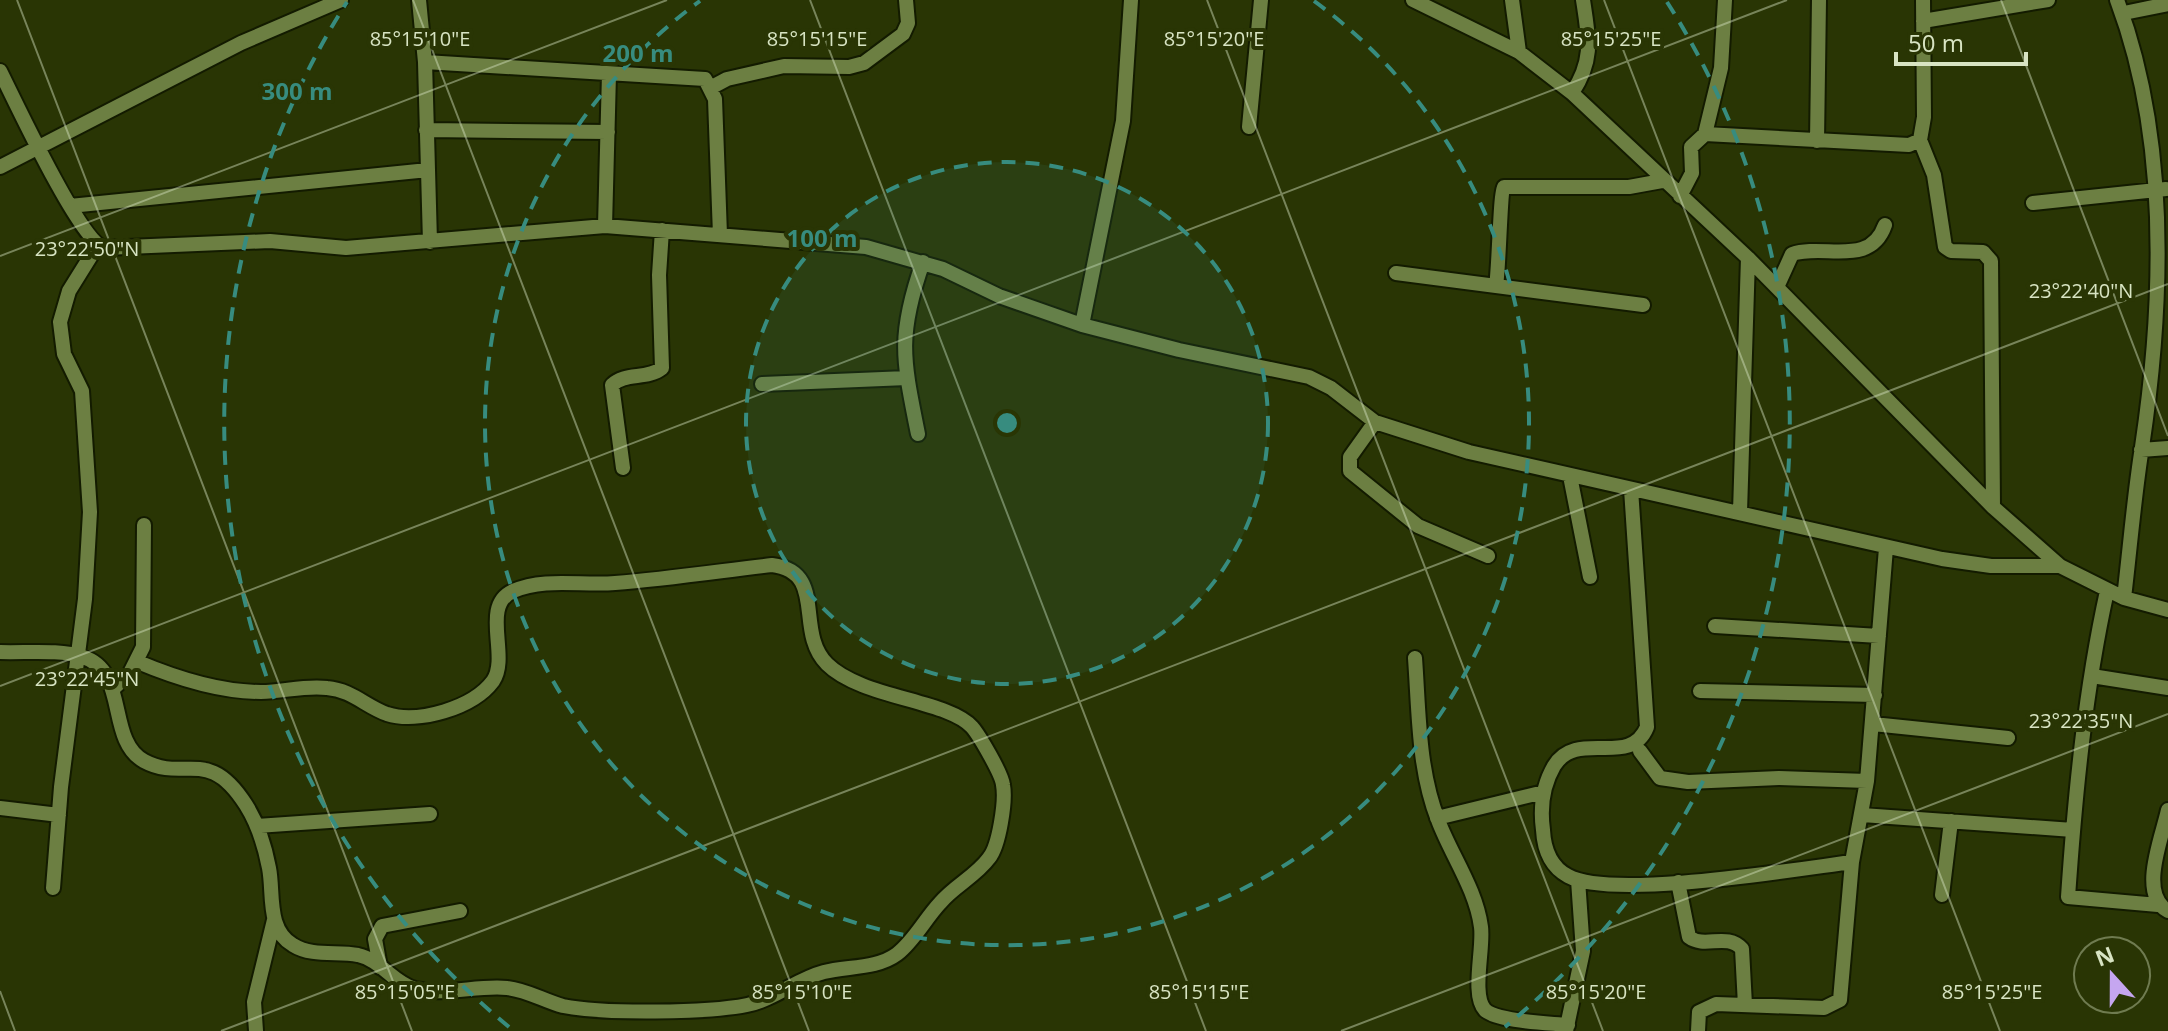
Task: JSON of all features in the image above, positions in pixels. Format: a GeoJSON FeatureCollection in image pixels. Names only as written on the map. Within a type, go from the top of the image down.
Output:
{"type":"FeatureCollection","features":[{"type":"Feature","properties":{"kind":"street"},"geometry":{"type":"LineString","coordinates":[[0,167],[241,43],[341,0]]}},
{"type":"Feature","properties":{"kind":"street"},"geometry":{"type":"LineString","coordinates":[[419,0],[425,62],[430,242]]}},
{"type":"Feature","properties":{"kind":"street"},"geometry":{"type":"LineString","coordinates":[[712,87],[727,79],[784,66],[849,67],[864,63],[903,34],[908,23],[906,0]]}},
{"type":"Feature","properties":{"kind":"street"},"geometry":{"type":"LineString","coordinates":[[1082,325],[1123,121],[1131,0]]}},
{"type":"Feature","properties":{"kind":"street"},"geometry":{"type":"LineString","coordinates":[[1249,127],[1261,0]]}},
{"type":"Feature","properties":{"kind":"street"},"geometry":{"type":"LineString","coordinates":[[1413,0],[1519,52],[1572,93],[1662,181],[1748,258],[1993,507],[2060,566],[2124,598],[2168,610]]}},
{"type":"Feature","properties":{"kind":"street"},"geometry":{"type":"LineString","coordinates":[[1512,0],[1519,52]]}},
{"type":"Feature","properties":{"kind":"street"},"geometry":{"type":"LineString","coordinates":[[1572,93],[1585,73],[1589,56],[1583,0]]}},
{"type":"Feature","properties":{"kind":"street"},"geometry":{"type":"LineString","coordinates":[[1680,196],[1692,173],[1691,147],[1705,134],[1721,68],[1725,0]]}},
{"type":"Feature","properties":{"kind":"street"},"geometry":{"type":"LineString","coordinates":[[1817,141],[1819,0]]}},
{"type":"Feature","properties":{"kind":"street"},"geometry":{"type":"LineString","coordinates":[[1923,0],[1924,117],[1920,140],[1934,175],[1945,247],[1951,251],[1983,252],[1991,261],[1993,507]]}},
{"type":"Feature","properties":{"kind":"street"},"geometry":{"type":"LineString","coordinates":[[1923,21],[2048,0]]}},
{"type":"Feature","properties":{"kind":"street"},"geometry":{"type":"LineString","coordinates":[[2124,598],[2141,450],[2165,318],[2168,215],[2165,156],[2149,69],[2121,6],[2168,4]]}},
{"type":"Feature","properties":{"kind":"street"},"geometry":{"type":"LineString","coordinates":[[425,62],[609,74],[696,76],[712,87],[715,99],[720,235]]}},
{"type":"Feature","properties":{"kind":"street"},"geometry":{"type":"LineString","coordinates":[[0,71],[70,206],[97,246]]}},
{"type":"Feature","properties":{"kind":"street"},"geometry":{"type":"LineString","coordinates":[[605,226],[609,74]]}},
{"type":"Feature","properties":{"kind":"street"},"geometry":{"type":"LineString","coordinates":[[426,130],[608,132]]}},
{"type":"Feature","properties":{"kind":"street"},"geometry":{"type":"LineString","coordinates":[[1705,134],[1909,145],[1920,140]]}},
{"type":"Feature","properties":{"kind":"street"},"geometry":{"type":"LineString","coordinates":[[70,206],[428,170]]}},
{"type":"Feature","properties":{"kind":"street"},"geometry":{"type":"LineString","coordinates":[[1496,286],[1502,243],[1500,192],[1504,187],[1629,187],[1662,181]]}},
{"type":"Feature","properties":{"kind":"street"},"geometry":{"type":"LineString","coordinates":[[2033,203],[2166,189]]}},
{"type":"Feature","properties":{"kind":"street"},"geometry":{"type":"LineString","coordinates":[[1777,287],[1792,254],[1860,250],[1878,240],[1885,225]]}},
{"type":"Feature","properties":{"kind":"street"},"geometry":{"type":"LineString","coordinates":[[97,246],[174,248],[270,241],[336,248],[605,226],[866,247],[923,262],[999,296],[1082,325],[1179,350],[1309,377],[1331,388],[1375,422],[1469,452],[1886,548],[1991,566],[2060,566]]}},
{"type":"Feature","properties":{"kind":"street"},"geometry":{"type":"LineString","coordinates":[[623,468],[612,385],[620,378],[650,375],[662,368],[659,275],[662,230]]}},
{"type":"Feature","properties":{"kind":"street"},"geometry":{"type":"LineString","coordinates":[[53,888],[89,551],[85,413],[82,391],[60,338],[60,322],[69,291],[97,246]]}},
{"type":"Feature","properties":{"kind":"street"},"geometry":{"type":"LineString","coordinates":[[1740,512],[1748,258]]}},
{"type":"Feature","properties":{"kind":"street"},"geometry":{"type":"LineString","coordinates":[[918,434],[907,378],[903,330],[923,262]]}},
{"type":"Feature","properties":{"kind":"street"},"geometry":{"type":"LineString","coordinates":[[1396,273],[1643,305]]}},
{"type":"Feature","properties":{"kind":"street"},"geometry":{"type":"LineString","coordinates":[[762,384],[907,378]]}},
{"type":"Feature","properties":{"kind":"street"},"geometry":{"type":"LineString","coordinates":[[2151,387],[2168,383]]}},
{"type":"Feature","properties":{"kind":"street"},"geometry":{"type":"LineString","coordinates":[[1375,422],[1350,457],[1348,464],[1354,475],[1418,526],[1488,556]]}},
{"type":"Feature","properties":{"kind":"street"},"geometry":{"type":"LineString","coordinates":[[2141,450],[2168,448]]}},
{"type":"Feature","properties":{"kind":"street"},"geometry":{"type":"LineString","coordinates":[[1570,476],[1590,577]]}},
{"type":"Feature","properties":{"kind":"street"},"geometry":{"type":"LineString","coordinates":[[1631,489],[1647,727],[1642,740],[1632,746],[1619,749],[1585,747],[1569,751],[1556,763],[1544,792],[1545,847],[1553,863],[1578,880],[1604,884],[1678,882],[1852,862]]}},
{"type":"Feature","properties":{"kind":"street"},"geometry":{"type":"LineString","coordinates":[[113,689],[138,662],[144,628],[144,525]]}},
{"type":"Feature","properties":{"kind":"street"},"geometry":{"type":"LineString","coordinates":[[1698,1031],[1699,1012],[1705,1007],[1824,1008],[1840,1000],[1852,862],[1862,815],[1873,724],[1886,548]]}},
{"type":"Feature","properties":{"kind":"street"},"geometry":{"type":"LineString","coordinates":[[138,662],[172,677],[236,691],[325,687],[346,691],[386,713],[419,718],[469,699],[494,680],[499,665],[499,609],[509,593],[553,583],[615,583],[781,566],[801,576],[811,635],[823,660],[835,672],[866,687],[967,722],[1003,783],[999,834],[989,859],[948,893],[897,954],[869,965],[822,973],[751,1005],[704,1009],[585,1009],[504,988],[428,991],[410,988],[357,955],[312,952],[292,945],[281,934],[274,920]]}},
{"type":"Feature","properties":{"kind":"street"},"geometry":{"type":"LineString","coordinates":[[2107,591],[2092,676],[2068,897],[2163,908]]}},
{"type":"Feature","properties":{"kind":"street"},"geometry":{"type":"LineString","coordinates":[[1715,626],[1879,636]]}},
{"type":"Feature","properties":{"kind":"street"},"geometry":{"type":"LineString","coordinates":[[0,652],[78,655],[92,660],[113,689],[123,733],[130,748],[144,761],[208,770],[219,775],[246,806],[257,826],[270,872],[274,920],[254,1002],[256,1031]]}},
{"type":"Feature","properties":{"kind":"street"},"geometry":{"type":"LineString","coordinates":[[1415,658],[1422,748],[1437,818],[1475,901],[1481,925],[1478,992],[1487,1012],[1498,1017],[1567,1028],[1583,951],[1578,880]]}},
{"type":"Feature","properties":{"kind":"street"},"geometry":{"type":"LineString","coordinates":[[2092,676],[2168,688]]}},
{"type":"Feature","properties":{"kind":"street"},"geometry":{"type":"LineString","coordinates":[[1700,691],[1875,695]]}},
{"type":"Feature","properties":{"kind":"street"},"geometry":{"type":"LineString","coordinates":[[1873,724],[2008,738]]}},
{"type":"Feature","properties":{"kind":"street"},"geometry":{"type":"LineString","coordinates":[[1640,751],[1660,778],[1688,782],[1779,778],[1867,781]]}},
{"type":"Feature","properties":{"kind":"street"},"geometry":{"type":"LineString","coordinates":[[1437,818],[1544,792]]}},
{"type":"Feature","properties":{"kind":"street"},"geometry":{"type":"LineString","coordinates":[[0,808],[59,815]]}},
{"type":"Feature","properties":{"kind":"street"},"geometry":{"type":"LineString","coordinates":[[2163,908],[2152,889],[2168,810]]}},
{"type":"Feature","properties":{"kind":"street"},"geometry":{"type":"LineString","coordinates":[[257,826],[430,814]]}},
{"type":"Feature","properties":{"kind":"street"},"geometry":{"type":"LineString","coordinates":[[1862,815],[2073,830]]}},
{"type":"Feature","properties":{"kind":"street"},"geometry":{"type":"LineString","coordinates":[[1942,895],[1951,821]]}},
{"type":"Feature","properties":{"kind":"street"},"geometry":{"type":"LineString","coordinates":[[1678,882],[1689,937],[1699,942],[1728,940],[1742,949],[1745,1005]]}},
{"type":"Feature","properties":{"kind":"street"},"geometry":{"type":"LineString","coordinates":[[380,967],[375,939],[382,926],[460,911]]}}]}
